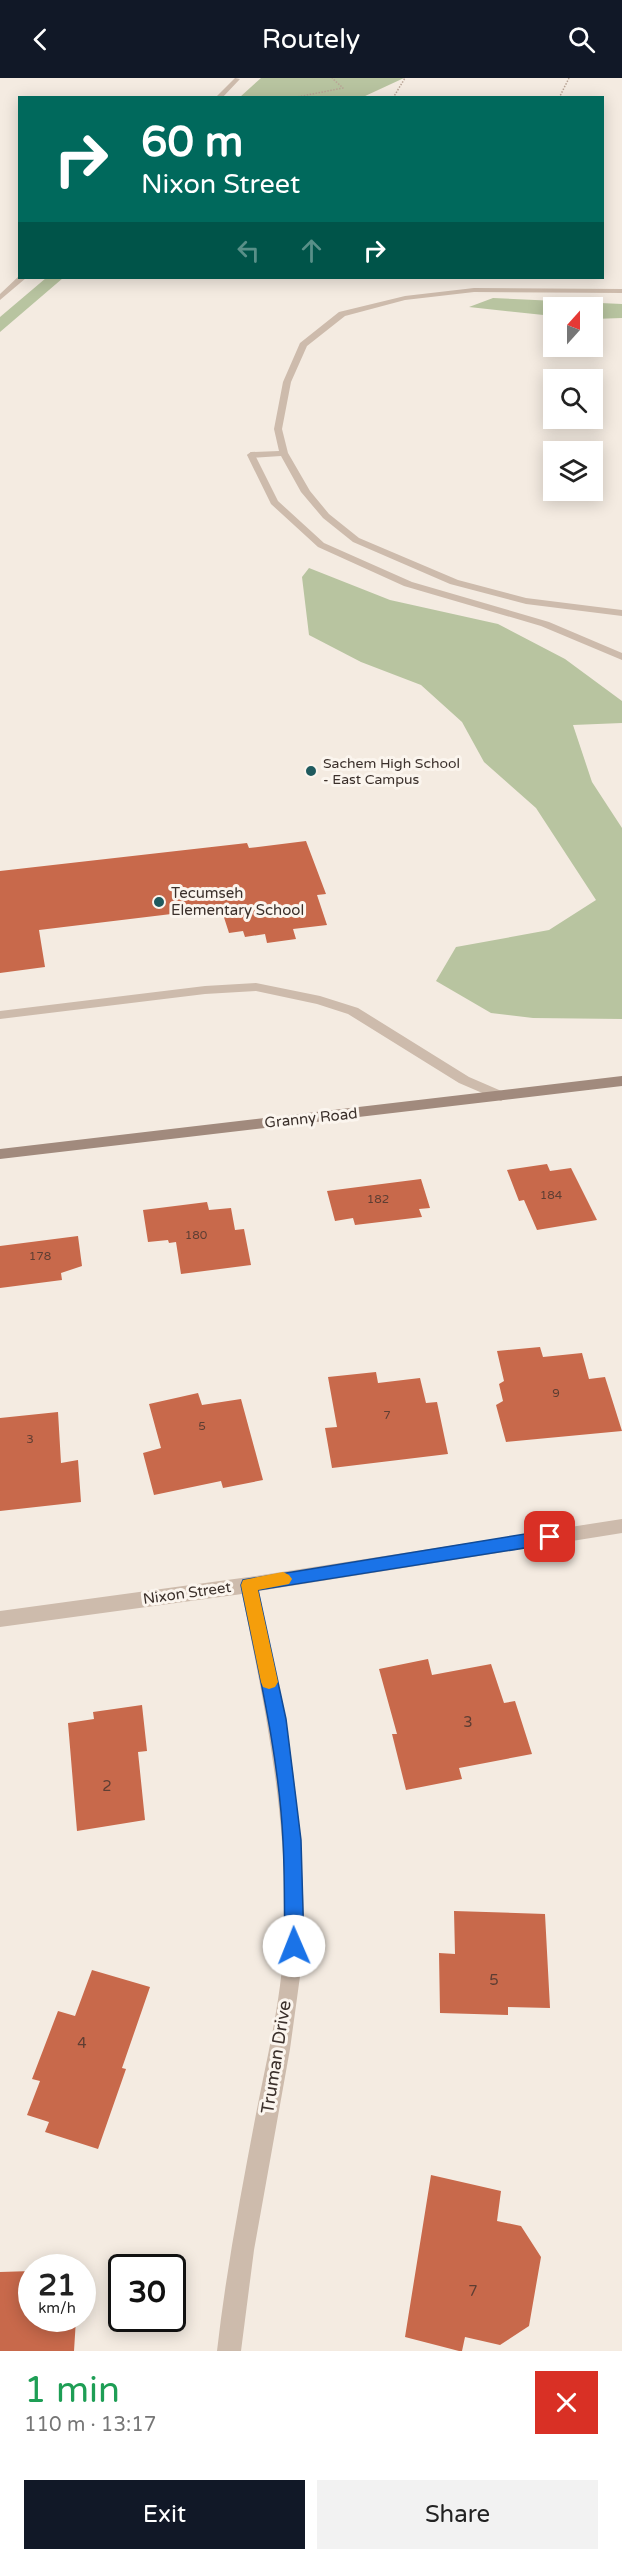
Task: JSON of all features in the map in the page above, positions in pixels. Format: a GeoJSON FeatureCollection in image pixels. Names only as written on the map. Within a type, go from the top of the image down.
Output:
{"type":"FeatureCollection","features":[{"type":"Feature","properties":{"kind":"street"},"geometry":{"type":"LineString","coordinates":[[220,96],[237,79]]}},
{"type":"Feature","properties":{"kind":"street"},"geometry":{"type":"LineString","coordinates":[[0,298],[21,279]]}},
{"type":"Feature","properties":{"kind":"street"},"geometry":{"type":"LineString","coordinates":[[622,291],[474,290],[405,298],[342,314],[303,345],[287,382],[278,429],[284,453],[306,492],[326,516],[356,540],[454,582],[526,601],[622,613]]}},
{"type":"Feature","properties":{"kind":"street"},"geometry":{"type":"LineString","coordinates":[[284,453],[251,455],[274,501],[321,545],[408,584],[545,624],[622,657]]}},
{"type":"Feature","properties":{"kind":"street"},"geometry":{"type":"LineString","coordinates":[[0,1015],[205,990],[256,987],[320,1000],[353,1011],[465,1080],[501,1096]]}},
{"type":"Feature","properties":{"kind":"street","name":"Granny Road"},"geometry":{"type":"LineString","coordinates":[[0,1154],[622,1081]]}},
{"type":"Feature","properties":{"kind":"street","name":"Nixon Street"},"geometry":{"type":"LineString","coordinates":[[0,1619],[249,1585],[622,1526]]}},
{"type":"Feature","properties":{"kind":"street","name":"Truman Drive"},"geometry":{"type":"LineString","coordinates":[[229,2351],[251,2197],[274,2078],[294,1946],[292,1840],[279,1730],[249,1585]]}},
{"type":"Feature","properties":{"kind":"path"},"geometry":{"type":"LineString","coordinates":[[312,96],[343,88],[332,78]]}},
{"type":"Feature","properties":{"kind":"path"},"geometry":{"type":"LineString","coordinates":[[394,96],[405,78]]}},
{"type":"Feature","properties":{"kind":"path"},"geometry":{"type":"LineString","coordinates":[[560,96],[569,78]]}},
{"type":"Feature","properties":{"kind":"green space"},"geometry":{"type":"Polygon","coordinates":[[[261,78],[404,78],[365,96],[241,96],[261,78]]]}},
{"type":"Feature","properties":{"kind":"green space"},"geometry":{"type":"Polygon","coordinates":[[[45,279],[62,279],[0,332],[0,317],[45,279]]]}},
{"type":"Feature","properties":{"kind":"green space"},"geometry":{"type":"Polygon","coordinates":[[[493,298],[543,300],[543,315],[469,307],[493,298]]]}},
{"type":"Feature","properties":{"kind":"green space"},"geometry":{"type":"Polygon","coordinates":[[[603,303],[622,304],[622,318],[603,319],[603,303]]]}},
{"type":"Feature","properties":{"kind":"green space"},"geometry":{"type":"Polygon","coordinates":[[[309,568],[390,600],[498,624],[565,659],[622,701],[622,723],[573,725],[592,782],[622,828],[622,1019],[533,1018],[491,1013],[436,981],[456,947],[549,930],[596,900],[536,808],[484,762],[462,722],[421,685],[361,662],[309,635],[302,577],[309,568]]]}},
{"type":"Feature","properties":{"kind":"building","name":"Tecumseh Elementary School"},"geometry":{"type":"Polygon","coordinates":[[[306,841],[326,894],[317,895],[327,925],[293,929],[296,939],[267,943],[265,934],[245,937],[243,931],[229,933],[221,908],[39,930],[45,967],[0,973],[0,871],[247,843],[249,848],[306,841]]]}},
{"type":"Feature","properties":{"kind":"building"},"geometry":{"type":"Polygon","coordinates":[[[547,1164],[550,1171],[571,1168],[597,1220],[537,1230],[524,1200],[519,1201],[507,1170],[547,1164]]]}},
{"type":"Feature","properties":{"kind":"building"},"geometry":{"type":"Polygon","coordinates":[[[421,1179],[430,1208],[419,1209],[422,1217],[355,1225],[353,1218],[335,1221],[327,1191],[421,1179]]]}},
{"type":"Feature","properties":{"kind":"building"},"geometry":{"type":"Polygon","coordinates":[[[207,1202],[209,1210],[231,1208],[235,1230],[244,1229],[251,1265],[181,1274],[176,1242],[169,1243],[168,1240],[148,1242],[143,1210],[207,1202]]]}},
{"type":"Feature","properties":{"kind":"building"},"geometry":{"type":"Polygon","coordinates":[[[78,1236],[82,1266],[61,1273],[62,1280],[0,1288],[0,1246],[78,1236]]]}},
{"type":"Feature","properties":{"kind":"building"},"geometry":{"type":"Polygon","coordinates":[[[540,1347],[543,1357],[582,1353],[589,1379],[605,1377],[622,1431],[506,1442],[496,1405],[503,1401],[499,1384],[504,1381],[497,1351],[540,1347]]]}},
{"type":"Feature","properties":{"kind":"building"},"geometry":{"type":"Polygon","coordinates":[[[376,1372],[378,1383],[420,1378],[426,1403],[437,1402],[448,1454],[332,1468],[325,1428],[337,1427],[328,1377],[376,1372]]]}},
{"type":"Feature","properties":{"kind":"building"},"geometry":{"type":"Polygon","coordinates":[[[198,1393],[202,1405],[241,1399],[263,1480],[223,1488],[221,1481],[154,1495],[143,1453],[161,1448],[149,1404],[198,1393]]]}},
{"type":"Feature","properties":{"kind":"building"},"geometry":{"type":"Polygon","coordinates":[[[58,1412],[61,1463],[78,1460],[81,1502],[0,1511],[0,1418],[58,1412]]]}},
{"type":"Feature","properties":{"kind":"building"},"geometry":{"type":"Polygon","coordinates":[[[428,1659],[432,1675],[491,1664],[504,1703],[515,1701],[532,1754],[459,1768],[462,1779],[406,1790],[392,1734],[397,1734],[379,1669],[428,1659]]]}},
{"type":"Feature","properties":{"kind":"building"},"geometry":{"type":"Polygon","coordinates":[[[142,1705],[147,1751],[138,1752],[145,1820],[77,1831],[68,1723],[94,1719],[93,1712],[142,1705]]]}},
{"type":"Feature","properties":{"kind":"building"},"geometry":{"type":"Polygon","coordinates":[[[454,1911],[545,1914],[550,2008],[508,2007],[508,2015],[440,2013],[439,1953],[455,1954],[454,1911]]]}},
{"type":"Feature","properties":{"kind":"building"},"geometry":{"type":"Polygon","coordinates":[[[92,1970],[150,1987],[122,2068],[126,2069],[98,2149],[45,2132],[49,2122],[27,2115],[40,2081],[32,2079],[58,2011],[75,2016],[92,1970]]]}},
{"type":"Feature","properties":{"kind":"building"},"geometry":{"type":"Polygon","coordinates":[[[431,2175],[501,2191],[497,2221],[521,2226],[541,2257],[529,2326],[500,2345],[465,2337],[462,2351],[459,2351],[405,2337],[431,2175]]]}},
{"type":"Feature","properties":{"kind":"building"},"geometry":{"type":"Polygon","coordinates":[[[18,2271],[18,2332],[75,2332],[74,2351],[0,2351],[0,2272],[18,2271]]]}},
{"type":"Feature","properties":{"kind":"slow traffic"},"geometry":{"type":"LineString","coordinates":[[269,1682],[249,1585],[283,1579]]}},
{"type":"Feature","properties":{"kind":"place","name":"Sachem High School - East Campus"},"geometry":{"type":"Point","coordinates":[311,771]}},
{"type":"Feature","properties":{"kind":"place","name":"Tecumseh Elementary School"},"geometry":{"type":"Point","coordinates":[159,902]}},
{"type":"Feature","properties":{"kind":"route"},"geometry":{"type":"LineString","coordinates":[[294,1946],[292,1840],[287,1799],[277,1719],[249,1585],[550,1537]]}}]}
